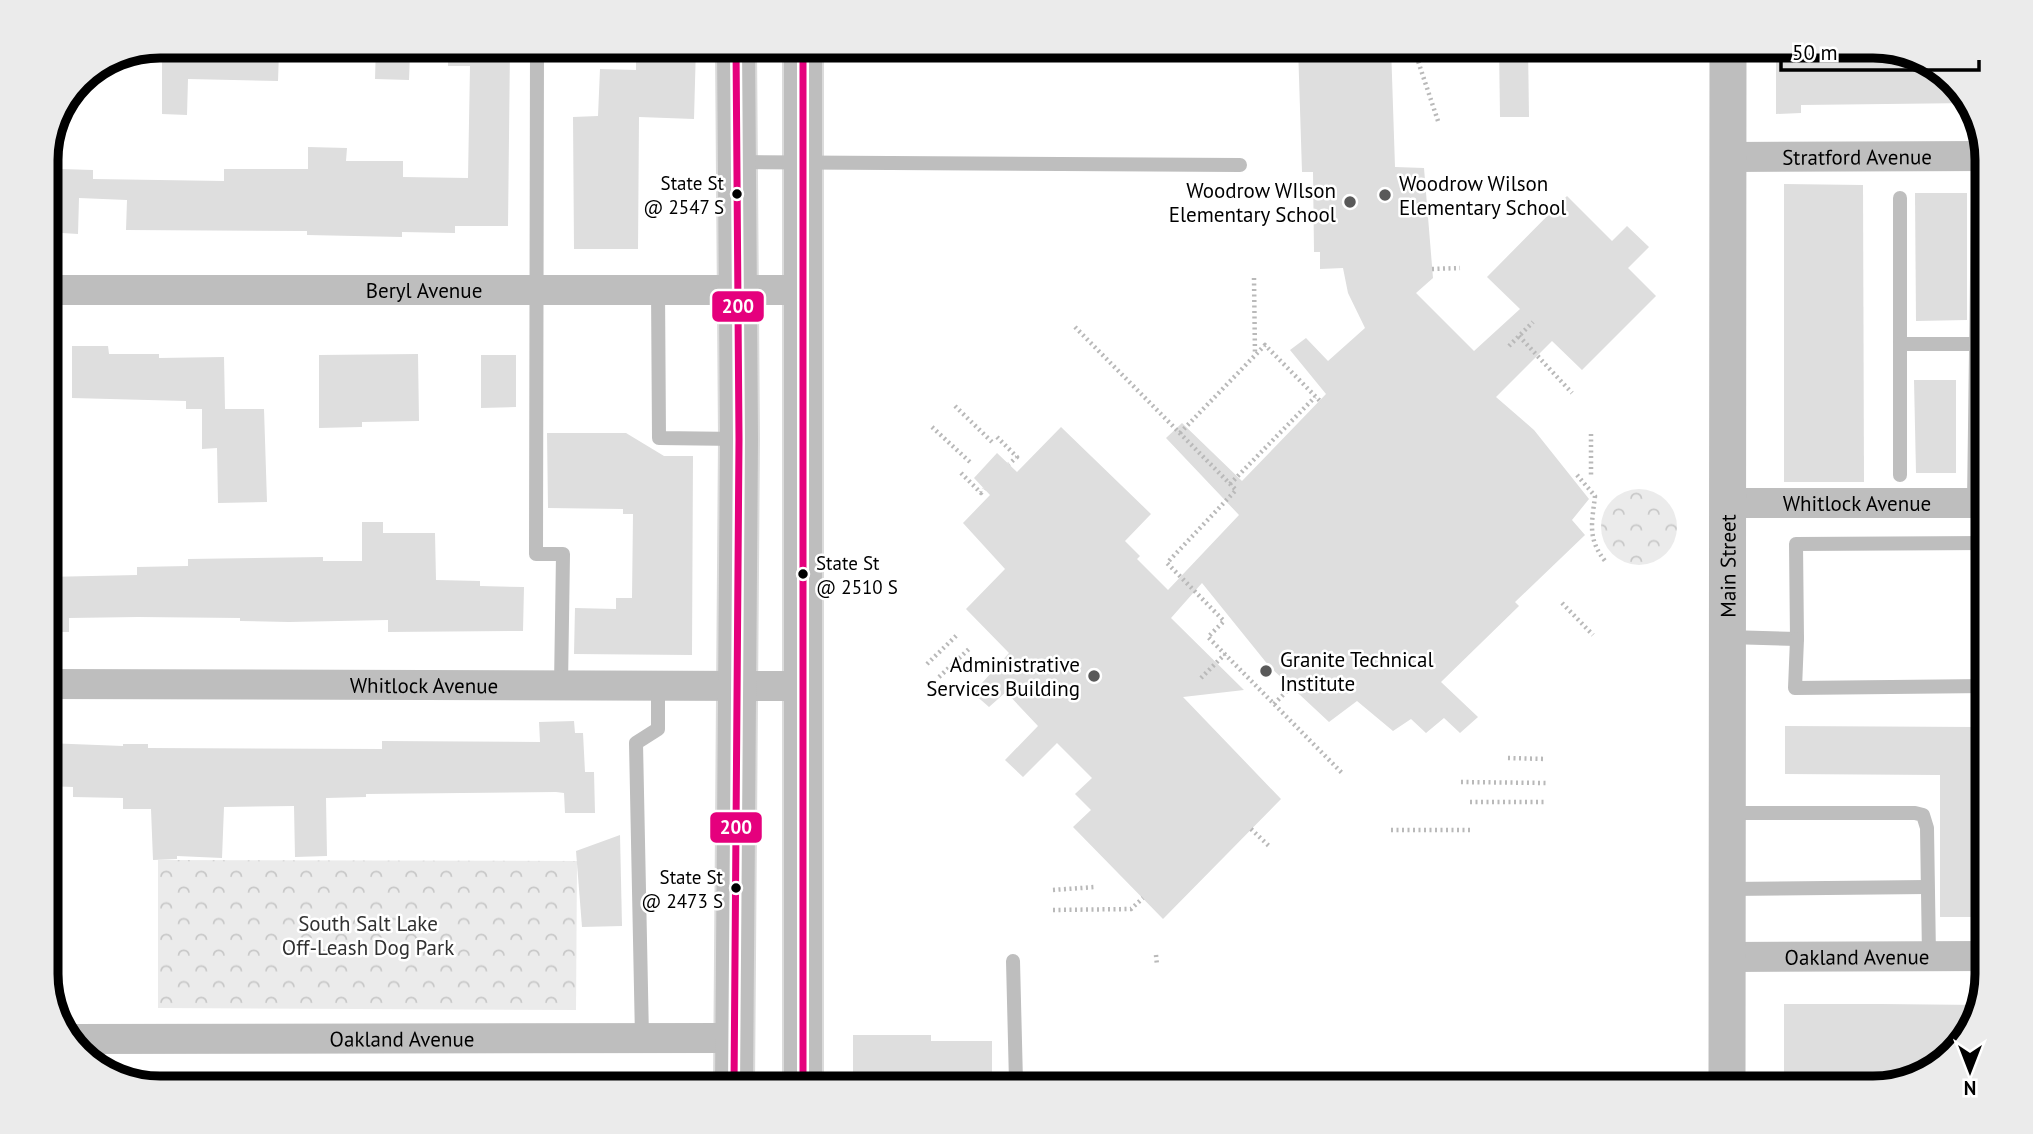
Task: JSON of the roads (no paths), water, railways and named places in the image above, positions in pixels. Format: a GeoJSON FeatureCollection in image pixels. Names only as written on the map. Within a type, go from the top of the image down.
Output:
{"type":"FeatureCollection","features":[{"type":"Feature","properties":{"kind":"main road"},"geometry":{"type":"LineString","coordinates":[[734,1076],[739,439],[736,58]]}},
{"type":"Feature","properties":{"kind":"main road"},"geometry":{"type":"LineString","coordinates":[[803,58],[803,1076]]}},
{"type":"Feature","properties":{"kind":"street","name":"Main Street"},"geometry":{"type":"LineString","coordinates":[[1727,1076],[1728,58]]}},
{"type":"Feature","properties":{"kind":"street","name":"Stratford Avenue"},"geometry":{"type":"LineString","coordinates":[[1727,157],[1975,156]]}},
{"type":"Feature","properties":{"kind":"street","name":"Beryl Avenue"},"geometry":{"type":"LineString","coordinates":[[58,290],[802,290]]}},
{"type":"Feature","properties":{"kind":"street","name":"Whitlock Avenue"},"geometry":{"type":"LineString","coordinates":[[1726,503],[1975,503]]}},
{"type":"Feature","properties":{"kind":"street","name":"Whitlock Avenue"},"geometry":{"type":"LineString","coordinates":[[58,684],[802,685]]}},
{"type":"Feature","properties":{"kind":"street","name":"Oakland Avenue"},"geometry":{"type":"LineString","coordinates":[[1727,957],[1975,956]]}},
{"type":"Feature","properties":{"kind":"street","name":"Oakland Avenue"},"geometry":{"type":"LineString","coordinates":[[82,1039],[735,1038]]}},
{"type":"Feature","properties":{"kind":"lane"},"geometry":{"type":"LineString","coordinates":[[537,58],[536,554],[563,554],[561,685]]}},
{"type":"Feature","properties":{"kind":"lane"},"geometry":{"type":"LineString","coordinates":[[736,162],[1240,165]]}},
{"type":"Feature","properties":{"kind":"lane"},"geometry":{"type":"LineString","coordinates":[[1900,198],[1900,475]]}},
{"type":"Feature","properties":{"kind":"lane"},"geometry":{"type":"LineString","coordinates":[[658,289],[659,438],[739,439]]}},
{"type":"Feature","properties":{"kind":"lane"},"geometry":{"type":"LineString","coordinates":[[1900,344],[1975,344]]}},
{"type":"Feature","properties":{"kind":"lane"},"geometry":{"type":"LineString","coordinates":[[1975,543],[1796,544],[1795,688],[1975,686]]}},
{"type":"Feature","properties":{"kind":"lane"},"geometry":{"type":"LineString","coordinates":[[1726,637],[1797,639]]}},
{"type":"Feature","properties":{"kind":"lane"},"geometry":{"type":"LineString","coordinates":[[642,1038],[636,743],[658,729],[658,685]]}},
{"type":"Feature","properties":{"kind":"lane"},"geometry":{"type":"LineString","coordinates":[[1727,813],[1923,815],[1927,828],[1928,956]]}},
{"type":"Feature","properties":{"kind":"lane"},"geometry":{"type":"LineString","coordinates":[[1727,889],[1927,887]]}},
{"type":"Feature","properties":{"kind":"lane"},"geometry":{"type":"LineString","coordinates":[[1013,961],[1016,1076]]}},
{"type":"Feature","properties":{"kind":"place","name":"State St @ 2547 S"},"geometry":{"type":"Point","coordinates":[737,194]}},
{"type":"Feature","properties":{"kind":"place","name":"Woodrow Wilson Elementary School"},"geometry":{"type":"Point","coordinates":[1385,195]}},
{"type":"Feature","properties":{"kind":"place","name":"Woodrow WIlson Elementary School"},"geometry":{"type":"Point","coordinates":[1350,202]}},
{"type":"Feature","properties":{"kind":"place","name":"State St @ 2510 S"},"geometry":{"type":"Point","coordinates":[803,574]}},
{"type":"Feature","properties":{"kind":"place","name":"Granite Technical Institute"},"geometry":{"type":"Point","coordinates":[1266,671]}},
{"type":"Feature","properties":{"kind":"place","name":"Administrative Services Building"},"geometry":{"type":"Point","coordinates":[1094,676]}},
{"type":"Feature","properties":{"kind":"place","name":"State St @ 2473 S"},"geometry":{"type":"Point","coordinates":[736,888]}},
{"type":"Feature","properties":{"kind":"park label","name":"South Salt Lake Off-Leash Dog Park"},"geometry":{"type":"Point","coordinates":[368,935]}}]}
